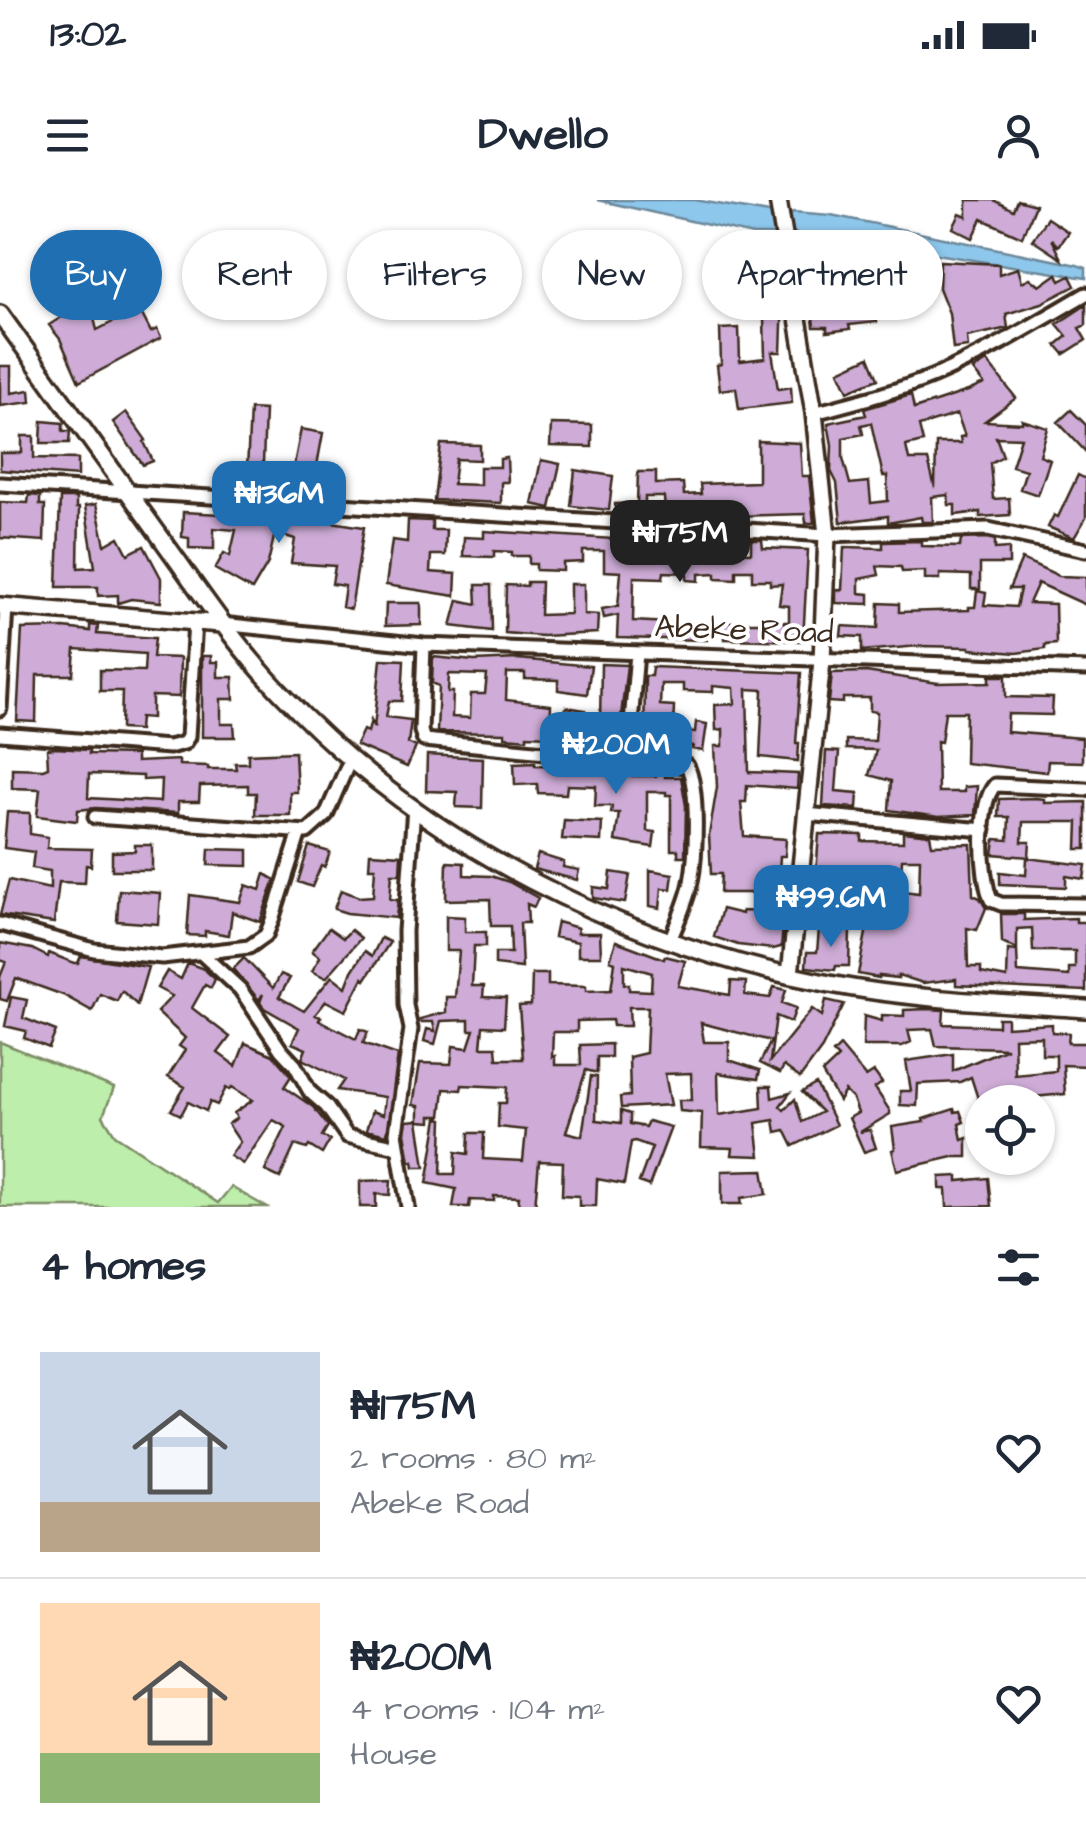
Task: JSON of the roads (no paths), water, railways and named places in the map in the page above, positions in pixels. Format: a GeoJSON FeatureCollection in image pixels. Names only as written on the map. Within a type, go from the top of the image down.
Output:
{"type":"FeatureCollection","features":[{"type":"Feature","properties":{"kind":"street"},"geometry":{"type":"LineString","coordinates":[[779,206],[814,413],[827,535],[822,661],[790,975]]}},
{"type":"Feature","properties":{"kind":"street"},"geometry":{"type":"LineString","coordinates":[[814,413],[880,396],[933,376],[1086,294]]}},
{"type":"Feature","properties":{"kind":"street"},"geometry":{"type":"LineString","coordinates":[[0,314],[220,624],[279,691],[350,760],[456,838],[551,891],[729,961],[894,994],[1086,1008]]}},
{"type":"Feature","properties":{"kind":"street"},"geometry":{"type":"LineString","coordinates":[[0,484],[827,535],[988,530],[1086,550]]}},
{"type":"Feature","properties":{"kind":"street"},"geometry":{"type":"LineString","coordinates":[[0,709],[3,606],[220,624]]}},
{"type":"Feature","properties":{"kind":"street"},"geometry":{"type":"LineString","coordinates":[[0,734],[170,746],[184,742],[188,736],[195,622]]}},
{"type":"Feature","properties":{"kind":"street","name":"Abeke Road"},"geometry":{"type":"LineString","coordinates":[[220,624],[424,645],[1086,669]]}},
{"type":"Feature","properties":{"kind":"street"},"geometry":{"type":"LineString","coordinates":[[424,645],[420,731],[424,740],[682,763],[692,774],[693,870],[670,941]]}},
{"type":"Feature","properties":{"kind":"street"},"geometry":{"type":"LineString","coordinates":[[628,758],[637,653]]}},
{"type":"Feature","properties":{"kind":"street"},"geometry":{"type":"LineString","coordinates":[[96,818],[300,832],[318,825],[326,816],[350,760]]}},
{"type":"Feature","properties":{"kind":"street"},"geometry":{"type":"LineString","coordinates":[[1086,789],[995,785],[986,800],[984,830],[985,887],[991,900],[1001,904],[1086,905]]}},
{"type":"Feature","properties":{"kind":"street"},"geometry":{"type":"LineString","coordinates":[[408,1207],[396,1116],[411,1029],[406,1005],[404,931],[414,807]]}},
{"type":"Feature","properties":{"kind":"street"},"geometry":{"type":"LineString","coordinates":[[805,814],[984,830]]}},
{"type":"Feature","properties":{"kind":"street"},"geometry":{"type":"LineString","coordinates":[[0,924],[94,950],[162,957],[250,947],[266,934],[300,832]]}},
{"type":"Feature","properties":{"kind":"street"},"geometry":{"type":"LineString","coordinates":[[202,954],[240,990],[310,1092],[326,1106],[347,1136],[398,1146]]}},
{"type":"Feature","properties":{"kind":"water"},"geometry":{"type":"Polygon","coordinates":[[[597,200],[695,200],[774,217],[793,212],[831,215],[905,230],[790,230],[731,230],[597,200]]]}},
{"type":"Feature","properties":{"kind":"water"},"geometry":{"type":"Polygon","coordinates":[[[943,238],[1077,265],[1086,268],[1086,278],[943,255],[943,238]]]}}]}
